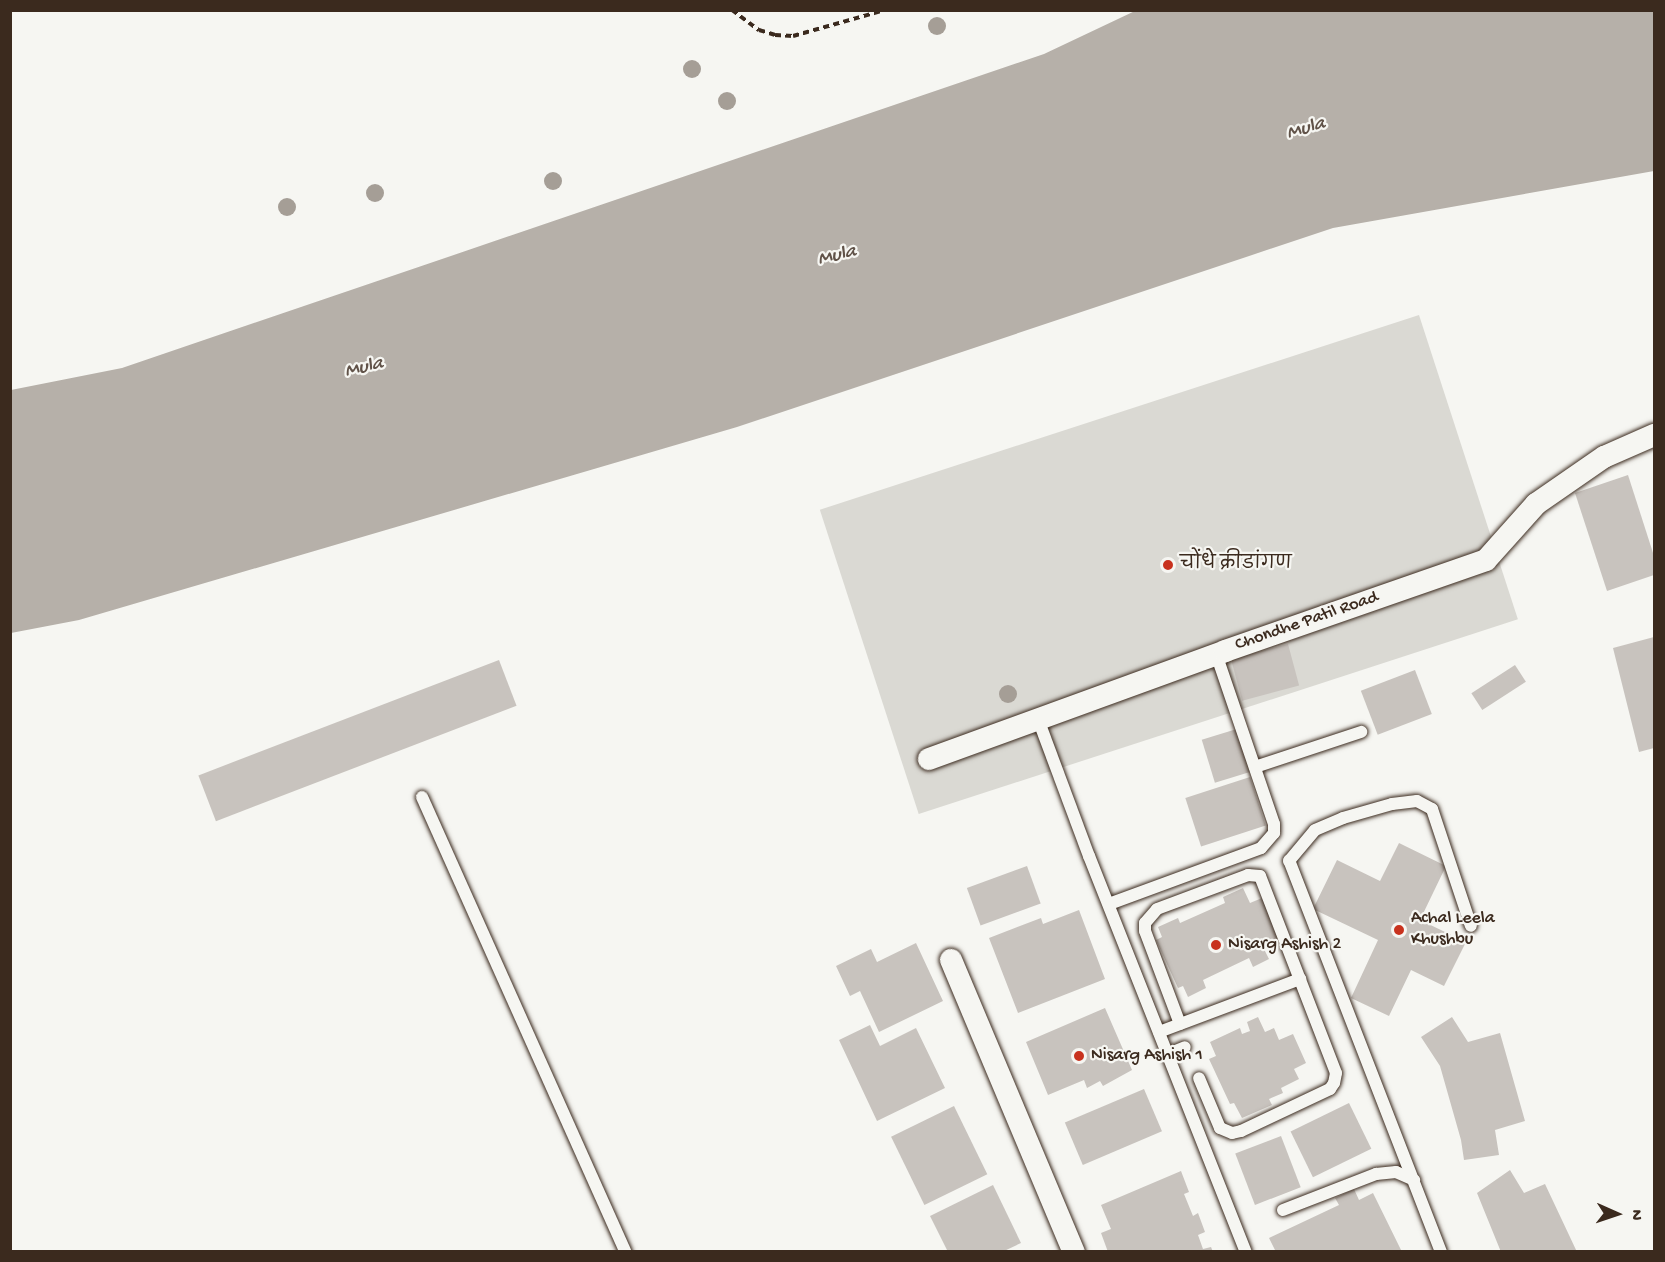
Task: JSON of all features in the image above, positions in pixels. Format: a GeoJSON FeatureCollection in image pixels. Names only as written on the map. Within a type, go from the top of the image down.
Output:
{"type":"FeatureCollection","features":[{"type":"Feature","properties":{"kind":"street","name":"Chondhe Patil Road"},"geometry":{"type":"LineString","coordinates":[[929,759],[1216,654],[1486,560],[1536,504],[1604,457],[1654,435]]}},
{"type":"Feature","properties":{"kind":"street"},"geometry":{"type":"LineString","coordinates":[[951,960],[1074,1251]]}},
{"type":"Feature","properties":{"kind":"lane"},"geometry":{"type":"LineString","coordinates":[[1109,904],[1261,848],[1274,833],[1274,824],[1216,654]]}},
{"type":"Feature","properties":{"kind":"lane"},"geometry":{"type":"LineString","coordinates":[[1038,719],[1246,1251]]}},
{"type":"Feature","properties":{"kind":"lane"},"geometry":{"type":"LineString","coordinates":[[1255,767],[1361,732]]}},
{"type":"Feature","properties":{"kind":"lane"},"geometry":{"type":"LineString","coordinates":[[422,796],[626,1251]]}},
{"type":"Feature","properties":{"kind":"lane"},"geometry":{"type":"LineString","coordinates":[[1441,1251],[1289,861],[1315,830],[1343,818],[1392,804],[1417,801],[1432,809],[1471,926]]}},
{"type":"Feature","properties":{"kind":"lane"},"geometry":{"type":"LineString","coordinates":[[1180,1024],[1145,931],[1145,923],[1157,909],[1248,875],[1260,876],[1336,1073],[1330,1089],[1241,1131],[1232,1133],[1220,1128],[1199,1078]]}},
{"type":"Feature","properties":{"kind":"lane"},"geometry":{"type":"LineString","coordinates":[[1159,1032],[1300,979]]}},
{"type":"Feature","properties":{"kind":"lane"},"geometry":{"type":"LineString","coordinates":[[1168,1054],[1185,1047]]}},
{"type":"Feature","properties":{"kind":"lane"},"geometry":{"type":"LineString","coordinates":[[1283,1210],[1376,1174],[1396,1172],[1414,1180]]}},
{"type":"Feature","properties":{"kind":"path"},"geometry":{"type":"LineString","coordinates":[[732,10],[759,30],[775,35],[793,36],[885,10]]}},
{"type":"Feature","properties":{"kind":"shaded area","name":"चोंधे क्रीडांगण"},"geometry":{"type":"Polygon","coordinates":[[[1419,315],[1518,619],[919,814],[820,510],[1419,315]]]}},
{"type":"Feature","properties":{"kind":"water","name":"Mula"},"geometry":{"type":"Polygon","coordinates":[[[1137,10],[1654,11],[1654,171],[1333,228],[737,427],[79,620],[11,633],[11,390],[122,368],[1044,54],[1137,10]]]}},
{"type":"Feature","properties":{"kind":"building"},"geometry":{"type":"Polygon","coordinates":[[[1628,475],[1654,556],[1654,575],[1607,591],[1575,493],[1628,475]]]}},
{"type":"Feature","properties":{"kind":"building"},"geometry":{"type":"Polygon","coordinates":[[[1654,637],[1654,748],[1639,752],[1613,648],[1654,637]]]}},
{"type":"Feature","properties":{"kind":"building"},"geometry":{"type":"Polygon","coordinates":[[[1288,644],[1299,686],[1242,701],[1231,659],[1288,644]]]}},
{"type":"Feature","properties":{"kind":"building"},"geometry":{"type":"Polygon","coordinates":[[[499,660],[517,706],[216,821],[198,775],[499,660]]]}},
{"type":"Feature","properties":{"kind":"building"},"geometry":{"type":"Polygon","coordinates":[[[1515,665],[1526,682],[1482,710],[1471,693],[1515,665]]]}},
{"type":"Feature","properties":{"kind":"building"},"geometry":{"type":"Polygon","coordinates":[[[1415,670],[1432,714],[1378,735],[1361,691],[1415,670]]]}},
{"type":"Feature","properties":{"kind":"building"},"geometry":{"type":"Polygon","coordinates":[[[1240,728],[1253,771],[1215,783],[1202,740],[1240,728]]]}},
{"type":"Feature","properties":{"kind":"building"},"geometry":{"type":"Polygon","coordinates":[[[1250,777],[1266,826],[1201,847],[1185,798],[1250,777]]]}},
{"type":"Feature","properties":{"kind":"building","name":"Achal Leela Khushbu"},"geometry":{"type":"Polygon","coordinates":[[[1399,843],[1446,866],[1420,920],[1466,942],[1444,986],[1411,970],[1389,1016],[1351,998],[1378,940],[1313,909],[1337,860],[1380,881],[1399,843]]]}},
{"type":"Feature","properties":{"kind":"building"},"geometry":{"type":"Polygon","coordinates":[[[1027,866],[1041,904],[981,925],[967,888],[1027,866]]]}},
{"type":"Feature","properties":{"kind":"building","name":"Nisarg Ashish 2"},"geometry":{"type":"Polygon","coordinates":[[[1243,888],[1250,903],[1262,898],[1281,941],[1264,949],[1269,959],[1253,967],[1249,958],[1203,980],[1206,988],[1188,997],[1183,986],[1178,988],[1156,940],[1162,937],[1158,927],[1178,918],[1180,923],[1225,903],[1223,897],[1243,888]]]}},
{"type":"Feature","properties":{"kind":"building"},"geometry":{"type":"Polygon","coordinates":[[[1079,910],[1105,979],[1018,1013],[989,938],[1041,918],[1043,924],[1079,910]]]}},
{"type":"Feature","properties":{"kind":"building"},"geometry":{"type":"Polygon","coordinates":[[[916,943],[943,1001],[879,1032],[860,991],[850,996],[836,966],[871,949],[877,962],[916,943]]]}},
{"type":"Feature","properties":{"kind":"building","name":"Nisarg Ashish 1"},"geometry":{"type":"Polygon","coordinates":[[[1105,1008],[1132,1070],[1103,1086],[1100,1081],[1087,1088],[1084,1080],[1048,1095],[1026,1042],[1105,1008]]]}},
{"type":"Feature","properties":{"kind":"building"},"geometry":{"type":"Polygon","coordinates":[[[1258,1017],[1265,1032],[1274,1028],[1279,1040],[1293,1034],[1306,1063],[1294,1069],[1299,1079],[1281,1088],[1283,1093],[1269,1099],[1272,1105],[1242,1118],[1234,1103],[1230,1104],[1209,1059],[1216,1056],[1210,1042],[1240,1028],[1242,1034],[1250,1031],[1247,1022],[1258,1017]]]}},
{"type":"Feature","properties":{"kind":"building"},"geometry":{"type":"Polygon","coordinates":[[[1452,1017],[1468,1042],[1500,1033],[1525,1121],[1495,1130],[1499,1155],[1464,1160],[1461,1140],[1440,1066],[1421,1037],[1452,1017]]]}},
{"type":"Feature","properties":{"kind":"building"},"geometry":{"type":"Polygon","coordinates":[[[870,1025],[880,1046],[916,1028],[945,1088],[877,1121],[839,1040],[870,1025]]]}},
{"type":"Feature","properties":{"kind":"building"},"geometry":{"type":"Polygon","coordinates":[[[1144,1089],[1162,1131],[1083,1165],[1065,1123],[1144,1089]]]}},
{"type":"Feature","properties":{"kind":"building"},"geometry":{"type":"Polygon","coordinates":[[[1349,1103],[1371,1149],[1313,1177],[1291,1131],[1349,1103]]]}},
{"type":"Feature","properties":{"kind":"building"},"geometry":{"type":"Polygon","coordinates":[[[954,1106],[987,1174],[924,1205],[891,1137],[954,1106]]]}},
{"type":"Feature","properties":{"kind":"building"},"geometry":{"type":"Polygon","coordinates":[[[1281,1136],[1301,1187],[1255,1205],[1235,1154],[1281,1136]]]}},
{"type":"Feature","properties":{"kind":"building"},"geometry":{"type":"Polygon","coordinates":[[[1510,1170],[1524,1193],[1545,1184],[1577,1252],[1501,1252],[1477,1193],[1510,1170]]]}},
{"type":"Feature","properties":{"kind":"building"},"geometry":{"type":"Polygon","coordinates":[[[1181,1171],[1189,1192],[1184,1194],[1193,1216],[1198,1213],[1205,1232],[1198,1235],[1203,1249],[1211,1247],[1213,1252],[1108,1252],[1101,1233],[1111,1229],[1101,1205],[1181,1171]]]}},
{"type":"Feature","properties":{"kind":"building"},"geometry":{"type":"Polygon","coordinates":[[[993,1185],[1021,1243],[1002,1252],[948,1252],[930,1216],[993,1185]]]}},
{"type":"Feature","properties":{"kind":"building"},"geometry":{"type":"Polygon","coordinates":[[[1354,1189],[1359,1200],[1373,1193],[1402,1252],[1276,1252],[1269,1238],[1339,1205],[1335,1198],[1354,1189]]]}},
{"type":"Feature","properties":{"kind":"place","name":"चोंधे क्रीडांगण"},"geometry":{"type":"Point","coordinates":[1168,565]}},
{"type":"Feature","properties":{"kind":"place","name":"Achal Leela Khushbu"},"geometry":{"type":"Point","coordinates":[1399,930]}},
{"type":"Feature","properties":{"kind":"place","name":"Nisarg Ashish 2"},"geometry":{"type":"Point","coordinates":[1216,945]}},
{"type":"Feature","properties":{"kind":"place","name":"Nisarg Ashish 1"},"geometry":{"type":"Point","coordinates":[1079,1056]}}]}
